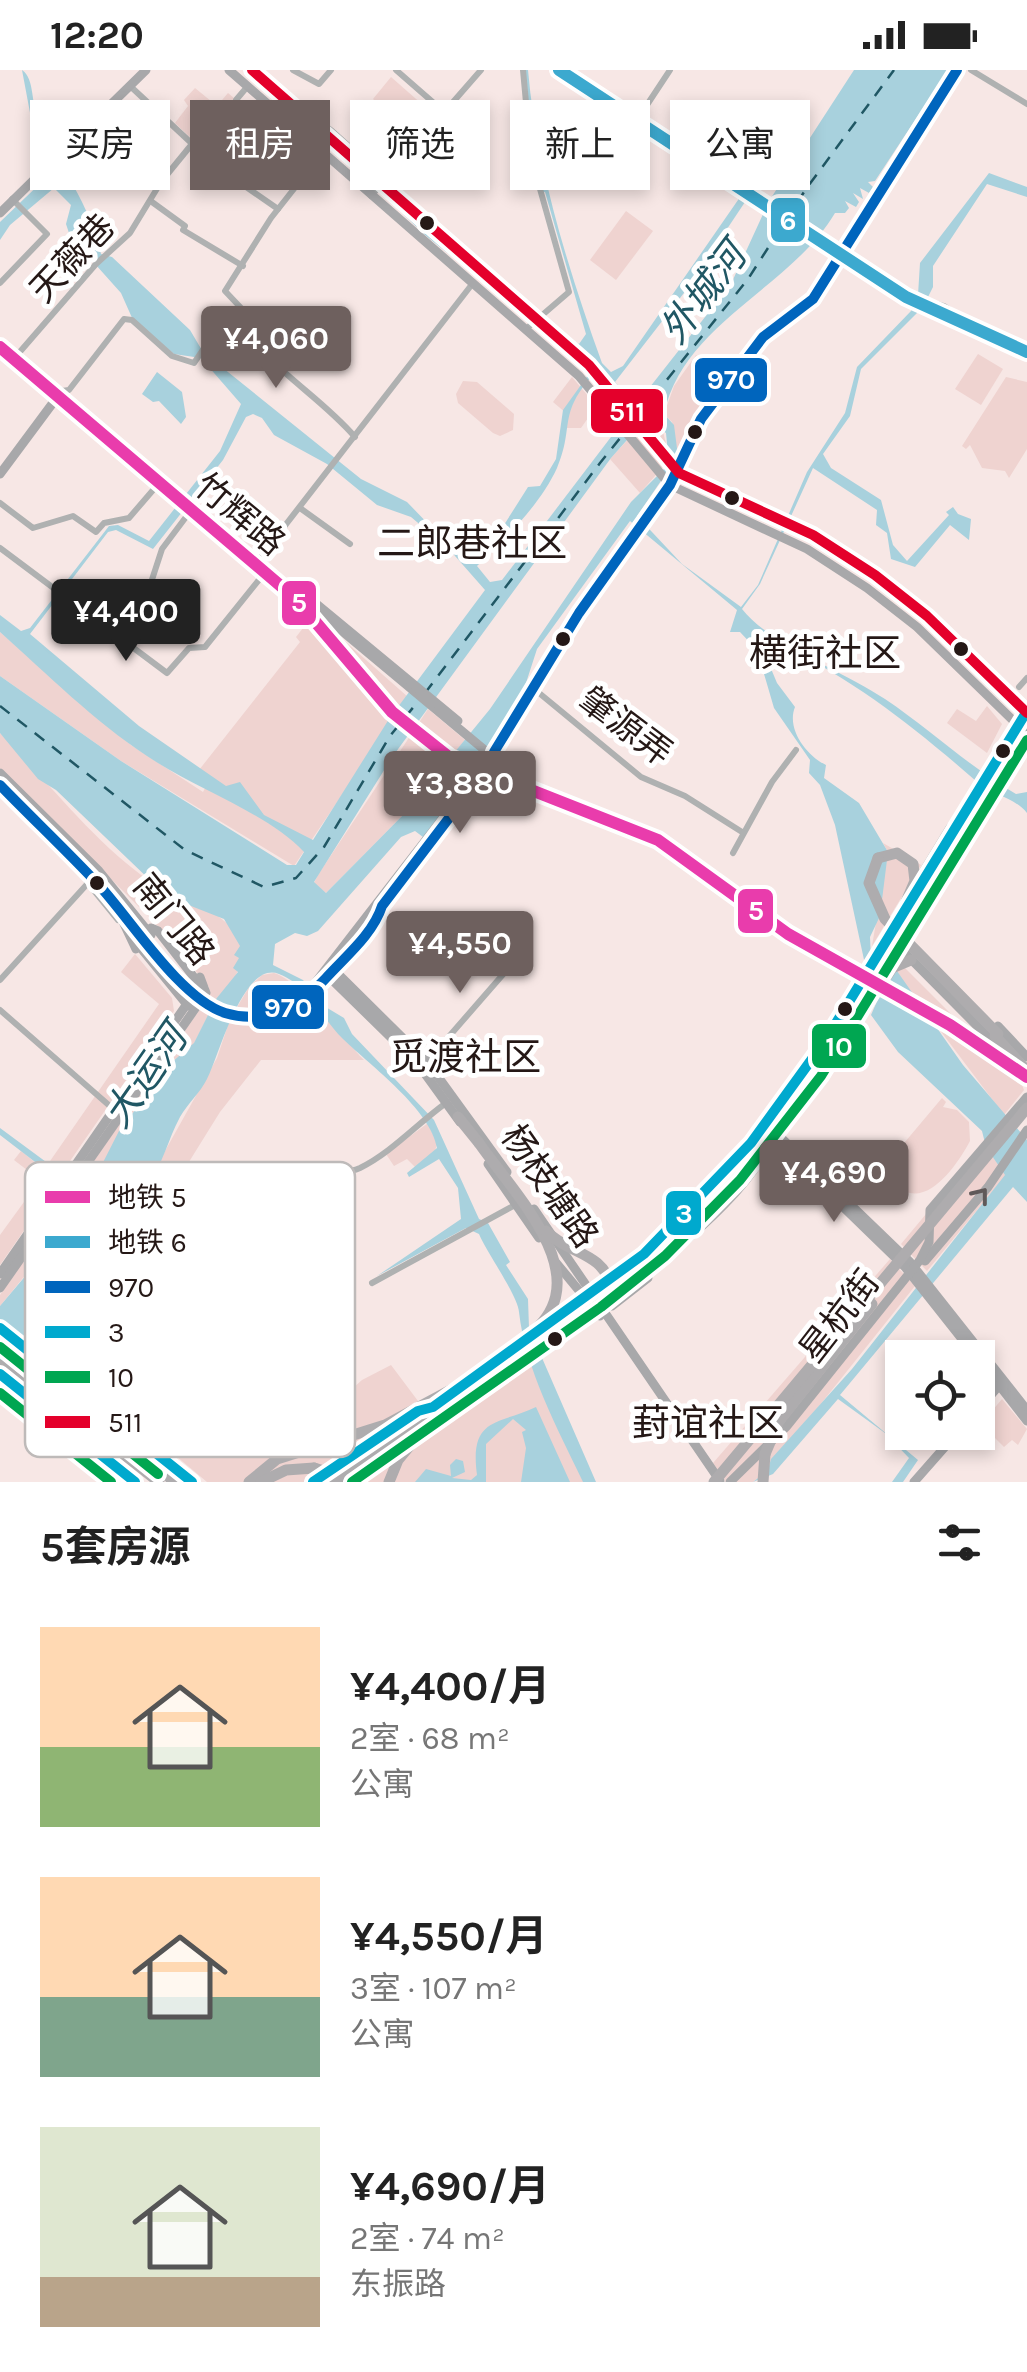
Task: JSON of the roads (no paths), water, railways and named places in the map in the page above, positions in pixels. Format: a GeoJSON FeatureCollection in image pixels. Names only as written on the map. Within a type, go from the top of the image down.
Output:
{"type":"FeatureCollection","features":[{"type":"Feature","properties":{"kind":"highway"},"geometry":{"type":"LineString","coordinates":[[913,897],[952,828],[1026,726]]}},
{"type":"Feature","properties":{"kind":"highway"},"geometry":{"type":"LineString","coordinates":[[900,947],[970,838],[1026,726]]}},
{"type":"Feature","properties":{"kind":"highway"},"geometry":{"type":"LineString","coordinates":[[834,1046],[1026,726]]}},
{"type":"Feature","properties":{"kind":"highway"},"geometry":{"type":"LineString","coordinates":[[389,1482],[401,1455],[463,1394],[615,1282],[676,1229],[754,1146],[804,1081],[1026,726]]}},
{"type":"Feature","properties":{"kind":"highway"},"geometry":{"type":"LineString","coordinates":[[804,1081],[817,1050],[856,984],[876,952],[886,935],[896,919],[906,902],[914,885],[915,871],[899,853],[886,854],[874,862],[870,892],[880,912],[888,922],[900,934],[997,1035],[1027,1073]]}},
{"type":"Feature","properties":{"kind":"highway"},"geometry":{"type":"LineString","coordinates":[[347,1482],[651,1261],[700,1215],[771,1134],[893,966],[908,960],[924,965],[1027,1059]]}},
{"type":"Feature","properties":{"kind":"highway"},"geometry":{"type":"LineString","coordinates":[[703,1482],[777,1406],[1027,1108]]}},
{"type":"Feature","properties":{"kind":"highway"},"geometry":{"type":"LineString","coordinates":[[355,1435],[385,1426],[490,1372],[545,1320],[554,1302],[558,1276],[550,1244],[461,1115]]}},
{"type":"Feature","properties":{"kind":"highway"},"geometry":{"type":"LineString","coordinates":[[723,1482],[1026,1127]]}},
{"type":"Feature","properties":{"kind":"highway"},"geometry":{"type":"LineString","coordinates":[[622,1290],[644,1275],[742,1180],[764,1154],[771,1134]]}},
{"type":"Feature","properties":{"kind":"highway"},"geometry":{"type":"LineString","coordinates":[[347,1482],[595,1315],[608,1300],[611,1286],[600,1262],[547,1232],[480,1142]]}},
{"type":"Feature","properties":{"kind":"highway"},"geometry":{"type":"LineString","coordinates":[[763,1482],[764,1454],[777,1424],[874,1302]]}},
{"type":"Feature","properties":{"kind":"highway"},"geometry":{"type":"LineString","coordinates":[[0,1336],[25,1356]]}},
{"type":"Feature","properties":{"kind":"highway"},"geometry":{"type":"LineString","coordinates":[[0,1346],[25,1368]]}},
{"type":"Feature","properties":{"kind":"highway"},"geometry":{"type":"LineString","coordinates":[[0,1354],[25,1373]]}},
{"type":"Feature","properties":{"kind":"highway"},"geometry":{"type":"LineString","coordinates":[[0,1365],[25,1386]]}},
{"type":"Feature","properties":{"kind":"highway"},"geometry":{"type":"LineString","coordinates":[[323,1482],[438,1402],[512,1372]]}},
{"type":"Feature","properties":{"kind":"highway"},"geometry":{"type":"LineString","coordinates":[[323,1482],[463,1394]]}},
{"type":"Feature","properties":{"kind":"highway"},"geometry":{"type":"LineString","coordinates":[[723,1482],[777,1406]]}},
{"type":"Feature","properties":{"kind":"highway"},"geometry":{"type":"LineString","coordinates":[[96,1457],[103,1482]]}},
{"type":"Feature","properties":{"kind":"highway"},"geometry":{"type":"LineString","coordinates":[[105,1457],[108,1461]]}},
{"type":"Feature","properties":{"kind":"highway"},"geometry":{"type":"LineString","coordinates":[[132,1457],[174,1482]]}},
{"type":"Feature","properties":{"kind":"highway"},"geometry":{"type":"LineString","coordinates":[[133,1457],[159,1482]]}},
{"type":"Feature","properties":{"kind":"highway"},"geometry":{"type":"LineString","coordinates":[[140,1457],[174,1482]]}},
{"type":"Feature","properties":{"kind":"highway"},"geometry":{"type":"LineString","coordinates":[[145,1457],[174,1482]]}},
{"type":"Feature","properties":{"kind":"highway"},"geometry":{"type":"LineString","coordinates":[[249,1482],[271,1463],[286,1457]]}},
{"type":"Feature","properties":{"kind":"highway"},"geometry":{"type":"LineString","coordinates":[[261,1482],[282,1472],[309,1468],[347,1482]]}},
{"type":"Feature","properties":{"kind":"main road"},"geometry":{"type":"LineString","coordinates":[[0,211],[144,70]]}},
{"type":"Feature","properties":{"kind":"main road"},"geometry":{"type":"LineString","coordinates":[[229,70],[262,100]]}},
{"type":"Feature","properties":{"kind":"main road"},"geometry":{"type":"LineString","coordinates":[[329,971],[377,921],[382,906],[491,753],[645,519],[701,419],[760,340],[802,310],[844,256],[957,70]]}},
{"type":"Feature","properties":{"kind":"main road"},"geometry":{"type":"LineString","coordinates":[[380,190],[473,283],[533,321],[665,478],[780,535],[891,605],[1026,726]]}},
{"type":"Feature","properties":{"kind":"main road","name":"竹辉路"},"geometry":{"type":"LineString","coordinates":[[0,342],[177,493]]}},
{"type":"Feature","properties":{"kind":"main road","name":"竹辉路"},"geometry":{"type":"LineString","coordinates":[[0,342],[192,507],[491,753]]}},
{"type":"Feature","properties":{"kind":"main road"},"geometry":{"type":"LineString","coordinates":[[0,466],[59,392]]}},
{"type":"Feature","properties":{"kind":"main road"},"geometry":{"type":"LineString","coordinates":[[0,474],[59,392]]}},
{"type":"Feature","properties":{"kind":"main road","name":"竹辉路"},"geometry":{"type":"LineString","coordinates":[[258,561],[404,680]]}},
{"type":"Feature","properties":{"kind":"main road"},"geometry":{"type":"LineString","coordinates":[[347,1482],[598,1309],[752,1176],[771,1134],[866,973],[988,774],[1026,726]]}},
{"type":"Feature","properties":{"kind":"main road"},"geometry":{"type":"LineString","coordinates":[[910,933],[1000,782],[1026,726]]}},
{"type":"Feature","properties":{"kind":"main road"},"geometry":{"type":"LineString","coordinates":[[329,971],[491,753]]}},
{"type":"Feature","properties":{"kind":"main road","name":"南门路"},"geometry":{"type":"LineString","coordinates":[[0,773],[92,875]]}},
{"type":"Feature","properties":{"kind":"main road","name":"南门路"},"geometry":{"type":"LineString","coordinates":[[0,785],[120,904],[194,994],[228,1014],[272,1016],[293,1008],[329,971]]}},
{"type":"Feature","properties":{"kind":"main road"},"geometry":{"type":"LineString","coordinates":[[120,904],[133,944],[189,1010]]}},
{"type":"Feature","properties":{"kind":"main road"},"geometry":{"type":"LineString","coordinates":[[82,1162],[189,1010],[207,992],[206,983],[164,934],[120,904]]}},
{"type":"Feature","properties":{"kind":"main road"},"geometry":{"type":"LineString","coordinates":[[898,922],[1027,1059]]}},
{"type":"Feature","properties":{"kind":"main road"},"geometry":{"type":"LineString","coordinates":[[154,928],[199,980],[189,1010],[140,948],[139,939],[149,937],[149,930],[154,928]]}},
{"type":"Feature","properties":{"kind":"main road"},"geometry":{"type":"LineString","coordinates":[[887,940],[900,947],[1027,1073]]}},
{"type":"Feature","properties":{"kind":"main road"},"geometry":{"type":"LineString","coordinates":[[598,1309],[612,1306],[638,1286],[724,1201],[900,947]]}},
{"type":"Feature","properties":{"kind":"main road","name":"杨枝塘路"},"geometry":{"type":"LineString","coordinates":[[329,971],[424,1065],[588,1298]]}},
{"type":"Feature","properties":{"kind":"main road","name":"杨枝塘路"},"geometry":{"type":"LineString","coordinates":[[424,1065],[566,1276],[598,1309],[723,1482]]}},
{"type":"Feature","properties":{"kind":"main road"},"geometry":{"type":"LineString","coordinates":[[915,1273],[929,1242],[930,1210],[1027,1097]]}},
{"type":"Feature","properties":{"kind":"main road","name":"星杭街"},"geometry":{"type":"LineString","coordinates":[[723,1482],[787,1426],[1001,1166],[1026,1127]]}},
{"type":"Feature","properties":{"kind":"main road"},"geometry":{"type":"LineString","coordinates":[[771,1134],[915,1273],[1027,1421]]}},
{"type":"Feature","properties":{"kind":"main road"},"geometry":{"type":"LineString","coordinates":[[323,1482],[588,1298],[673,1226],[771,1134]]}},
{"type":"Feature","properties":{"kind":"main road"},"geometry":{"type":"LineString","coordinates":[[740,1178],[752,1176]]}},
{"type":"Feature","properties":{"kind":"main road"},"geometry":{"type":"LineString","coordinates":[[0,1274],[25,1240]]}},
{"type":"Feature","properties":{"kind":"main road"},"geometry":{"type":"LineString","coordinates":[[0,1288],[25,1249]]}},
{"type":"Feature","properties":{"kind":"main road"},"geometry":{"type":"LineString","coordinates":[[929,1291],[964,1340]]}},
{"type":"Feature","properties":{"kind":"main road"},"geometry":{"type":"LineString","coordinates":[[0,1328],[25,1348]]}},
{"type":"Feature","properties":{"kind":"main road"},"geometry":{"type":"LineString","coordinates":[[0,1374],[25,1394]]}},
{"type":"Feature","properties":{"kind":"main road"},"geometry":{"type":"LineString","coordinates":[[995,1377],[1027,1410]]}},
{"type":"Feature","properties":{"kind":"main road"},"geometry":{"type":"LineString","coordinates":[[995,1390],[1001,1383]]}},
{"type":"Feature","properties":{"kind":"main road"},"geometry":{"type":"LineString","coordinates":[[434,1407],[440,1417]]}},
{"type":"Feature","properties":{"kind":"main road"},"geometry":{"type":"LineString","coordinates":[[914,1482],[942,1450]]}},
{"type":"Feature","properties":{"kind":"main road"},"geometry":{"type":"LineString","coordinates":[[103,1457],[135,1482]]}},
{"type":"Feature","properties":{"kind":"main road"},"geometry":{"type":"LineString","coordinates":[[161,1457],[192,1482]]}},
{"type":"Feature","properties":{"kind":"street"},"geometry":{"type":"LineString","coordinates":[[250,70],[332,130],[350,153]]}},
{"type":"Feature","properties":{"kind":"street"},"geometry":{"type":"LineString","coordinates":[[293,70],[319,84],[331,70]]}},
{"type":"Feature","properties":{"kind":"street"},"geometry":{"type":"LineString","coordinates":[[396,70],[430,100]]}},
{"type":"Feature","properties":{"kind":"street"},"geometry":{"type":"LineString","coordinates":[[453,100],[481,70]]}},
{"type":"Feature","properties":{"kind":"street"},"geometry":{"type":"LineString","coordinates":[[380,190],[533,321],[569,292],[531,157],[522,70]]}},
{"type":"Feature","properties":{"kind":"street"},"geometry":{"type":"LineString","coordinates":[[564,70],[637,120],[670,70]]}},
{"type":"Feature","properties":{"kind":"street"},"geometry":{"type":"LineString","coordinates":[[971,70],[1027,104]]}},
{"type":"Feature","properties":{"kind":"street"},"geometry":{"type":"LineString","coordinates":[[130,86],[190,142]]}},
{"type":"Feature","properties":{"kind":"street"},"geometry":{"type":"LineString","coordinates":[[236,100],[248,88]]}},
{"type":"Feature","properties":{"kind":"street","name":"天薇巷"},"geometry":{"type":"LineString","coordinates":[[18,354],[96,264],[130,234],[161,182],[190,146]]}},
{"type":"Feature","properties":{"kind":"street"},"geometry":{"type":"LineString","coordinates":[[251,190],[278,209]]}},
{"type":"Feature","properties":{"kind":"street"},"geometry":{"type":"LineString","coordinates":[[59,392],[69,390],[124,318],[132,320],[174,357],[189,363],[196,360],[242,309],[225,292],[293,190]]}},
{"type":"Feature","properties":{"kind":"street"},"geometry":{"type":"LineString","coordinates":[[0,283],[47,234],[14,201]]}},
{"type":"Feature","properties":{"kind":"street"},"geometry":{"type":"LineString","coordinates":[[152,202],[185,226],[183,230],[243,266]]}},
{"type":"Feature","properties":{"kind":"street"},"geometry":{"type":"LineString","coordinates":[[844,256],[916,298],[1027,351]]}},
{"type":"Feature","properties":{"kind":"street"},"geometry":{"type":"LineString","coordinates":[[258,561],[473,283]]}},
{"type":"Feature","properties":{"kind":"street"},"geometry":{"type":"LineString","coordinates":[[236,316],[252,344],[310,398],[333,412],[354,437]]}},
{"type":"Feature","properties":{"kind":"street"},"geometry":{"type":"LineString","coordinates":[[617,421],[631,407]]}},
{"type":"Feature","properties":{"kind":"street"},"geometry":{"type":"LineString","coordinates":[[0,503],[33,528],[73,516],[96,532],[104,523],[130,518],[160,482]]}},
{"type":"Feature","properties":{"kind":"street"},"geometry":{"type":"LineString","coordinates":[[104,624],[115,625],[146,601],[162,548],[192,507]]}},
{"type":"Feature","properties":{"kind":"street"},"geometry":{"type":"LineString","coordinates":[[300,508],[350,544]]}},
{"type":"Feature","properties":{"kind":"street"},"geometry":{"type":"LineString","coordinates":[[0,548],[167,672],[189,648],[205,647],[266,571]]}},
{"type":"Feature","properties":{"kind":"street"},"geometry":{"type":"LineString","coordinates":[[1020,687],[1027,678]]}},
{"type":"Feature","properties":{"kind":"street","name":"肇源弄"},"geometry":{"type":"LineString","coordinates":[[533,688],[641,776],[685,796],[742,832]]}},
{"type":"Feature","properties":{"kind":"street"},"geometry":{"type":"LineString","coordinates":[[733,852],[796,750]]}},
{"type":"Feature","properties":{"kind":"street"},"geometry":{"type":"LineString","coordinates":[[0,977],[92,875],[133,944]]}},
{"type":"Feature","properties":{"kind":"street"},"geometry":{"type":"LineString","coordinates":[[424,1065],[526,948]]}},
{"type":"Feature","properties":{"kind":"street"},"geometry":{"type":"LineString","coordinates":[[0,1010],[111,1106]]}},
{"type":"Feature","properties":{"kind":"street"},"geometry":{"type":"LineString","coordinates":[[355,1169],[447,1102]]}},
{"type":"Feature","properties":{"kind":"street"},"geometry":{"type":"LineString","coordinates":[[372,1283],[516,1204]]}},
{"type":"Feature","properties":{"kind":"water"},"geometry":{"type":"Polygon","coordinates":[[[22,70],[29,79],[34,100],[30,100],[30,113],[22,70]]]}},
{"type":"Feature","properties":{"kind":"water"},"geometry":{"type":"Polygon","coordinates":[[[524,70],[528,70],[531,100],[528,100],[524,70]]]}},
{"type":"Feature","properties":{"kind":"water"},"geometry":{"type":"Polygon","coordinates":[[[854,70],[948,70],[875,181],[868,182],[873,187],[869,193],[860,188],[863,199],[853,193],[859,202],[856,207],[845,201],[849,208],[845,213],[835,213],[792,263],[715,330],[675,382],[664,414],[674,425],[678,456],[637,516],[682,564],[741,607],[758,585],[807,472],[845,413],[857,367],[911,311],[918,295],[920,263],[989,173],[1027,187],[1027,197],[987,184],[933,266],[933,287],[923,307],[861,369],[850,416],[823,454],[831,468],[881,500],[893,545],[907,561],[953,507],[958,514],[971,519],[969,540],[950,525],[915,567],[891,559],[887,533],[876,525],[877,510],[813,468],[760,584],[742,609],[770,634],[885,699],[998,783],[1016,794],[1027,792],[1027,813],[982,786],[907,724],[836,675],[784,646],[764,652],[777,683],[795,707],[793,724],[800,741],[826,765],[824,778],[859,803],[888,852],[880,916],[870,937],[871,960],[891,975],[897,971],[963,1065],[1027,1140],[1027,1202],[1013,1187],[840,1395],[885,1433],[838,1399],[773,1474],[753,1482],[768,1470],[771,1459],[852,1369],[1005,1175],[986,1147],[982,1131],[898,1052],[871,1015],[885,983],[866,969],[835,825],[820,785],[809,773],[810,760],[774,708],[757,650],[740,632],[730,632],[737,610],[630,521],[537,649],[525,686],[475,769],[430,831],[423,837],[415,831],[401,837],[318,931],[307,936],[295,933],[275,944],[273,965],[303,980],[324,1006],[344,1018],[352,1034],[434,1120],[479,1219],[488,1223],[510,1262],[506,1265],[528,1299],[529,1328],[596,1482],[583,1482],[563,1441],[535,1376],[517,1305],[479,1234],[466,1228],[377,1276],[461,1219],[458,1188],[439,1159],[409,1177],[407,1173],[437,1148],[424,1119],[289,979],[266,974],[254,981],[244,995],[207,1079],[180,1117],[160,1162],[103,1162],[119,1131],[171,1063],[194,1043],[216,999],[238,972],[233,968],[239,958],[234,955],[240,946],[224,919],[186,904],[178,895],[153,883],[56,790],[38,779],[0,733],[0,676],[121,761],[287,865],[296,865],[304,852],[272,825],[167,769],[127,742],[0,632],[0,615],[21,631],[30,628],[109,526],[118,525],[149,541],[220,451],[241,404],[201,358],[174,354],[133,320],[121,293],[70,236],[66,224],[71,205],[56,190],[76,190],[101,254],[112,257],[190,330],[203,352],[361,479],[407,502],[435,531],[463,549],[497,536],[528,487],[540,486],[556,459],[563,410],[596,364],[531,320],[425,235],[378,190],[383,190],[443,246],[468,261],[540,324],[579,344],[586,334],[545,192],[540,193],[549,190],[602,363],[611,372],[623,366],[745,190],[753,190],[687,289],[615,382],[635,406],[731,284],[776,190],[810,190],[810,138],[854,70]],[[594,374],[575,400],[562,454],[550,482],[521,521],[477,566],[490,582],[502,580],[630,412],[606,382],[594,374]],[[253,414],[246,417],[223,460],[153,549],[116,530],[108,532],[30,634],[139,726],[226,786],[240,782],[264,815],[313,840],[389,719],[485,590],[448,548],[411,517],[377,505],[327,464],[274,435],[262,418],[253,414]],[[651,421],[643,422],[611,458],[393,756],[314,882],[326,893],[405,813],[490,709],[631,502],[669,464],[666,433],[651,421]]]}},
{"type":"Feature","properties":{"kind":"water"},"geometry":{"type":"Polygon","coordinates":[[[330,140],[350,159],[350,163],[330,144],[330,140]]]}},
{"type":"Feature","properties":{"kind":"water"},"geometry":{"type":"Polygon","coordinates":[[[33,190],[52,190],[10,225],[0,240],[0,222],[33,190]]]}},
{"type":"Feature","properties":{"kind":"water"},"geometry":{"type":"Polygon","coordinates":[[[157,372],[182,392],[186,417],[181,424],[159,401],[153,402],[142,394],[157,372]]]}},
{"type":"Feature","properties":{"kind":"water"},"geometry":{"type":"Polygon","coordinates":[[[0,1128],[46,1162],[35,1162],[0,1135],[0,1128]]]}},
{"type":"Feature","properties":{"kind":"water"},"geometry":{"type":"Polygon","coordinates":[[[25,1276],[25,1344],[5,1371],[0,1386],[0,1306],[25,1276]]]}},
{"type":"Feature","properties":{"kind":"water"},"geometry":{"type":"Polygon","coordinates":[[[536,1407],[570,1482],[521,1482],[526,1448],[522,1432],[526,1430],[513,1419],[486,1444],[486,1482],[415,1482],[426,1469],[451,1476],[450,1465],[456,1459],[463,1461],[465,1472],[452,1478],[471,1480],[477,1475],[476,1456],[482,1432],[536,1407]]]}},
{"type":"Feature","properties":{"kind":"water"},"geometry":{"type":"Polygon","coordinates":[[[901,1450],[918,1460],[903,1482],[892,1482],[909,1458],[901,1450]]]}},
{"type":"Feature","properties":{"kind":"metro line","name":"6"},"geometry":{"type":"LineString","coordinates":[[559,70],[906,297],[1027,352]]}},
{"type":"Feature","properties":{"kind":"metro line","name":"5"},"geometry":{"type":"LineString","coordinates":[[0,347],[296,599],[392,712],[450,758],[658,840],[788,934],[950,1025],[1027,1077]]}},
{"type":"Feature","properties":{"kind":"district","name":"二郎巷社区"},"geometry":{"type":"Point","coordinates":[472,543]}},
{"type":"Feature","properties":{"kind":"district","name":"横街社区"},"geometry":{"type":"Point","coordinates":[825,653]}},
{"type":"Feature","properties":{"kind":"district","name":"觅渡社区"},"geometry":{"type":"Point","coordinates":[465,1057]}},
{"type":"Feature","properties":{"kind":"district","name":"葑谊社区"},"geometry":{"type":"Point","coordinates":[708,1423]}},
{"type":"Feature","properties":{"kind":"water label","name":"外城河"},"geometry":{"type":"Point","coordinates":[703,293]}},
{"type":"Feature","properties":{"kind":"water label","name":"大运河"},"geometry":{"type":"Point","coordinates":[145,1076]}}]}
